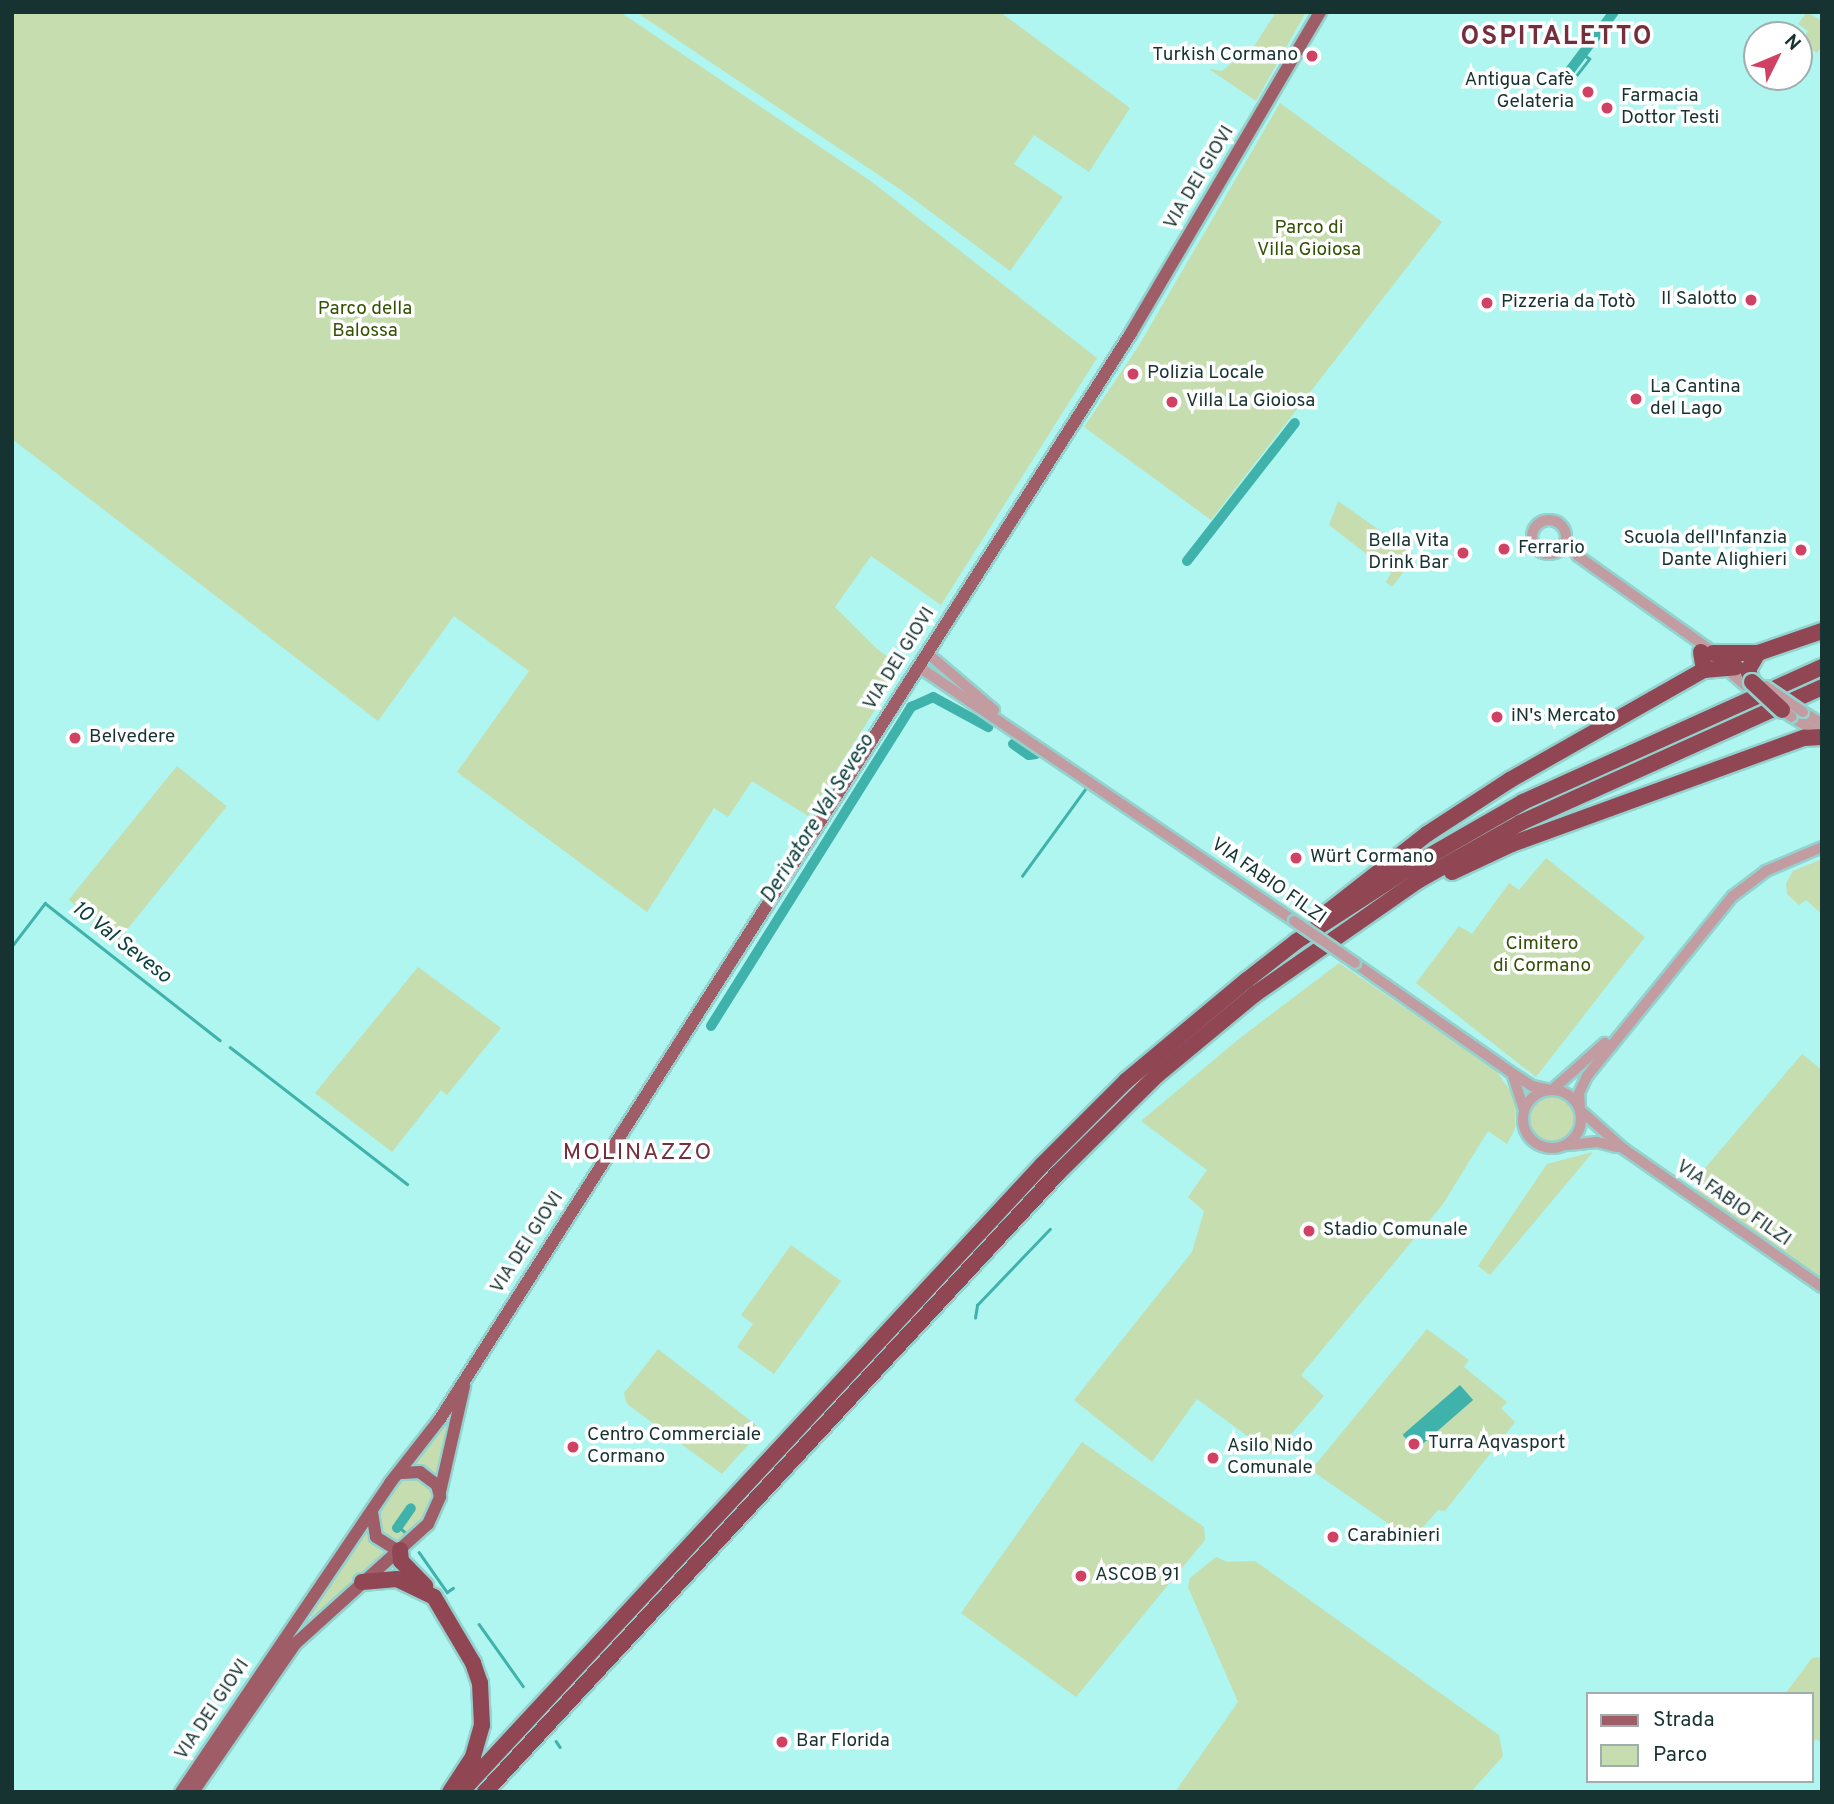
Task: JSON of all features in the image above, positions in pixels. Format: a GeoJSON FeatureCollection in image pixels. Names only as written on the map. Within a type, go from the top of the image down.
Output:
{"type":"FeatureCollection","features":[{"type":"Feature","properties":{"kind":"highway"},"geometry":{"type":"LineString","coordinates":[[1734,670],[1758,653],[1822,631]]}},
{"type":"Feature","properties":{"kind":"highway"},"geometry":{"type":"LineString","coordinates":[[461,1792],[1043,1164],[1126,1082],[1297,941],[1337,902],[1510,779],[1704,670],[1734,670],[1749,664],[1758,653]]}},
{"type":"Feature","properties":{"kind":"highway"},"geometry":{"type":"LineString","coordinates":[[1297,941],[1523,802],[1822,667]]}},
{"type":"Feature","properties":{"kind":"highway"},"geometry":{"type":"LineString","coordinates":[[1734,670],[1787,714]]}},
{"type":"Feature","properties":{"kind":"highway"},"geometry":{"type":"LineString","coordinates":[[485,1792],[1056,1174],[1156,1076],[1255,994],[1419,880],[1543,811],[1822,687]]}},
{"type":"Feature","properties":{"kind":"highway"},"geometry":{"type":"LineString","coordinates":[[1419,880],[1452,873],[1512,844],[1804,738],[1822,736]]}},
{"type":"Feature","properties":{"kind":"highway"},"geometry":{"type":"LineString","coordinates":[[399,1551],[401,1562],[434,1597],[464,1643],[480,1683],[482,1705],[473,1757],[450,1792]]}},
{"type":"Feature","properties":{"kind":"highway"},"geometry":{"type":"LineString","coordinates":[[362,1582],[404,1580],[434,1597]]}},
{"type":"Feature","properties":{"kind":"main road","name":"VIA DEI GIOVI"},"geometry":{"type":"LineString","coordinates":[[397,1473],[426,1440],[478,1354],[1131,333],[1320,12]]}},
{"type":"Feature","properties":{"kind":"main road","name":"VIA DEI GIOVI"},"geometry":{"type":"LineString","coordinates":[[440,1492],[458,1405],[478,1354]]}},
{"type":"Feature","properties":{"kind":"main road"},"geometry":{"type":"LineString","coordinates":[[420,1472],[433,1479],[440,1492],[438,1505],[421,1534],[399,1551],[376,1537],[372,1512],[397,1473],[420,1472]]}},
{"type":"Feature","properties":{"kind":"main road","name":"VIA DEI GIOVI"},"geometry":{"type":"LineString","coordinates":[[181,1792],[372,1512]]}},
{"type":"Feature","properties":{"kind":"main road","name":"VIA DEI GIOVI"},"geometry":{"type":"LineString","coordinates":[[193,1792],[295,1644],[399,1551]]}},
{"type":"Feature","properties":{"kind":"street"},"geometry":{"type":"LineString","coordinates":[[1578,556],[1545,554],[1534,546],[1534,528],[1541,521],[1554,520],[1562,526],[1566,540],[1578,556],[1734,670],[1822,724]]}},
{"type":"Feature","properties":{"kind":"street"},"geometry":{"type":"LineString","coordinates":[[1555,553],[1566,540]]}},
{"type":"Feature","properties":{"kind":"street","name":"VIA FABIO FILZI"},"geometry":{"type":"LineString","coordinates":[[927,653],[1006,722]]}},
{"type":"Feature","properties":{"kind":"street","name":"VIA FABIO FILZI"},"geometry":{"type":"LineString","coordinates":[[919,667],[1006,722],[1509,1071],[1551,1090]]}},
{"type":"Feature","properties":{"kind":"street"},"geometry":{"type":"LineString","coordinates":[[1787,714],[1822,736]]}},
{"type":"Feature","properties":{"kind":"street"},"geometry":{"type":"LineString","coordinates":[[1509,1071],[1520,1089],[1525,1129],[1532,1141],[1549,1149],[1565,1146],[1579,1131],[1584,1081],[1635,1014],[1738,891],[1766,871],[1822,847]]}},
{"type":"Feature","properties":{"kind":"street"},"geometry":{"type":"LineString","coordinates":[[1524,1111],[1535,1096],[1551,1090],[1635,1014]]}},
{"type":"Feature","properties":{"kind":"street"},"geometry":{"type":"LineString","coordinates":[[1551,1090],[1569,1096],[1580,1110]]}},
{"type":"Feature","properties":{"kind":"street","name":"VIA FABIO FILZI"},"geometry":{"type":"LineString","coordinates":[[1580,1110],[1624,1149],[1822,1287]]}},
{"type":"Feature","properties":{"kind":"street","name":"VIA FABIO FILZI"},"geometry":{"type":"LineString","coordinates":[[1565,1146],[1597,1142],[1624,1149]]}},
{"type":"Feature","properties":{"kind":"green space","name":"Parco della Balossa"},"geometry":{"type":"Polygon","coordinates":[[[12,12],[620,12],[872,182],[1097,358],[941,605],[871,556],[835,607],[877,649],[902,667],[808,816],[752,781],[728,817],[714,808],[647,912],[457,772],[529,671],[454,616],[378,721],[12,439],[12,12]]]}},
{"type":"Feature","properties":{"kind":"green space"},"geometry":{"type":"Polygon","coordinates":[[[636,12],[1000,12],[1130,108],[1089,172],[1034,135],[1014,164],[1063,197],[1010,271],[904,192],[636,12]]]}},
{"type":"Feature","properties":{"kind":"green space"},"geometry":{"type":"Polygon","coordinates":[[[1276,12],[1306,12],[1256,101],[1209,69],[1222,71],[1235,60],[1246,59],[1276,12]]]}},
{"type":"Feature","properties":{"kind":"green space"},"geometry":{"type":"Polygon","coordinates":[[[1807,12],[1822,21],[1822,46],[1817,53],[1813,50],[1813,21],[1800,21],[1807,12]]]}},
{"type":"Feature","properties":{"kind":"green space","name":"Parco di Villa Gioiosa"},"geometry":{"type":"Polygon","coordinates":[[[1280,103],[1442,222],[1211,520],[1084,427],[1138,347],[1280,103]]]}},
{"type":"Feature","properties":{"kind":"green space"},"geometry":{"type":"Polygon","coordinates":[[[1338,501],[1416,556],[1392,587],[1386,582],[1391,573],[1329,525],[1338,501]]]}},
{"type":"Feature","properties":{"kind":"green space"},"geometry":{"type":"Polygon","coordinates":[[[177,766],[227,806],[118,940],[69,900],[177,766]]]}},
{"type":"Feature","properties":{"kind":"green space","name":"Cimitero di Cormano"},"geometry":{"type":"Polygon","coordinates":[[[1546,858],[1645,937],[1536,1077],[1416,983],[1459,926],[1472,934],[1509,883],[1519,890],[1546,858]]]}},
{"type":"Feature","properties":{"kind":"green space"},"geometry":{"type":"Polygon","coordinates":[[[1822,859],[1822,914],[1806,900],[1799,905],[1787,894],[1786,883],[1793,871],[1822,859]]]}},
{"type":"Feature","properties":{"kind":"green space","name":"Stadio Comunale"},"geometry":{"type":"Polygon","coordinates":[[[1339,963],[1495,1069],[1516,1099],[1515,1129],[1507,1144],[1488,1131],[1443,1204],[1301,1375],[1324,1396],[1273,1455],[1197,1399],[1152,1462],[1074,1400],[1192,1252],[1204,1211],[1188,1197],[1207,1170],[1141,1121],[1240,1038],[1339,963]]]}},
{"type":"Feature","properties":{"kind":"green space"},"geometry":{"type":"Polygon","coordinates":[[[418,967],[501,1028],[447,1095],[441,1090],[392,1152],[315,1093],[418,967]]]}},
{"type":"Feature","properties":{"kind":"green space"},"geometry":{"type":"Polygon","coordinates":[[[1802,1054],[1822,1070],[1822,1278],[1697,1191],[1695,1180],[1802,1054]]]}},
{"type":"Feature","properties":{"kind":"green space"},"geometry":{"type":"Polygon","coordinates":[[[1552,1096],[1568,1103],[1575,1119],[1568,1135],[1552,1142],[1536,1135],[1529,1119],[1536,1103],[1552,1096]]]}},
{"type":"Feature","properties":{"kind":"green space"},"geometry":{"type":"Polygon","coordinates":[[[1593,1152],[1490,1275],[1478,1266],[1547,1164],[1593,1152]]]}},
{"type":"Feature","properties":{"kind":"green space"},"geometry":{"type":"Polygon","coordinates":[[[791,1245],[841,1281],[774,1374],[737,1347],[753,1324],[741,1315],[791,1245]]]}},
{"type":"Feature","properties":{"kind":"green space","name":"Turra Aqvasport"},"geometry":{"type":"Polygon","coordinates":[[[1427,1329],[1469,1360],[1464,1367],[1507,1402],[1501,1408],[1515,1422],[1445,1511],[1438,1510],[1412,1540],[1311,1470],[1427,1329]]]}},
{"type":"Feature","properties":{"kind":"green space"},"geometry":{"type":"Polygon","coordinates":[[[658,1349],[756,1425],[757,1435],[722,1474],[627,1404],[624,1393],[658,1349]]]}},
{"type":"Feature","properties":{"kind":"green space"},"geometry":{"type":"Polygon","coordinates":[[[444,1421],[449,1426],[439,1478],[412,1462],[444,1421]]]}},
{"type":"Feature","properties":{"kind":"green space","name":"ASCOB 91"},"geometry":{"type":"Polygon","coordinates":[[[1082,1442],[1204,1527],[1205,1540],[1076,1697],[961,1613],[1082,1442]]]}},
{"type":"Feature","properties":{"kind":"green space"},"geometry":{"type":"Polygon","coordinates":[[[419,1478],[432,1488],[430,1508],[403,1541],[389,1539],[380,1527],[381,1511],[396,1486],[405,1479],[419,1478]]]}},
{"type":"Feature","properties":{"kind":"green space"},"geometry":{"type":"Polygon","coordinates":[[[364,1531],[385,1555],[311,1617],[307,1614],[364,1531]]]}},
{"type":"Feature","properties":{"kind":"green space"},"geometry":{"type":"Polygon","coordinates":[[[1216,1557],[1227,1562],[1255,1561],[1499,1735],[1503,1756],[1471,1792],[1175,1792],[1238,1702],[1188,1587],[1190,1578],[1216,1557]]]}},
{"type":"Feature","properties":{"kind":"green space"},"geometry":{"type":"Polygon","coordinates":[[[1822,1657],[1822,1743],[1816,1739],[1813,1743],[1813,1692],[1786,1692],[1812,1658],[1822,1657]]]}},
{"type":"Feature","properties":{"kind":"water"},"geometry":{"type":"Polygon","coordinates":[[[1460,1385],[1473,1400],[1416,1450],[1403,1435],[1460,1385]]]}},
{"type":"Feature","properties":{"kind":"waterway","name":"Derivatore Val Seveso"},"geometry":{"type":"LineString","coordinates":[[1565,77],[1614,12]]}},
{"type":"Feature","properties":{"kind":"waterway"},"geometry":{"type":"LineString","coordinates":[[1572,81],[1589,59],[1582,54]]}},
{"type":"Feature","properties":{"kind":"waterway","name":"Derivatore Val Seveso"},"geometry":{"type":"LineString","coordinates":[[1187,561],[1295,423]]}},
{"type":"Feature","properties":{"kind":"waterway","name":"Derivatore Val Seveso"},"geometry":{"type":"LineString","coordinates":[[711,1026],[911,707],[933,697],[988,727]]}},
{"type":"Feature","properties":{"kind":"waterway","name":"Derivatore Val Seveso"},"geometry":{"type":"LineString","coordinates":[[1013,744],[1029,755],[1036,754]]}},
{"type":"Feature","properties":{"kind":"waterway"},"geometry":{"type":"LineString","coordinates":[[1022,876],[1086,788]]}},
{"type":"Feature","properties":{"kind":"waterway","name":"10 Val Seveso"},"geometry":{"type":"LineString","coordinates":[[12,946],[45,903],[220,1040]]}},
{"type":"Feature","properties":{"kind":"waterway","name":"10 Val Seveso"},"geometry":{"type":"LineString","coordinates":[[230,1047],[407,1184]]}},
{"type":"Feature","properties":{"kind":"waterway"},"geometry":{"type":"LineString","coordinates":[[975,1318],[977,1305],[1050,1229]]}},
{"type":"Feature","properties":{"kind":"waterway","name":"Derivatore Val Seveso"},"geometry":{"type":"LineString","coordinates":[[397,1528],[411,1508]]}},
{"type":"Feature","properties":{"kind":"waterway"},"geometry":{"type":"LineString","coordinates":[[398,1526],[408,1535]]}},
{"type":"Feature","properties":{"kind":"waterway"},"geometry":{"type":"LineString","coordinates":[[419,1552],[447,1592],[453,1588]]}},
{"type":"Feature","properties":{"kind":"waterway"},"geometry":{"type":"LineString","coordinates":[[479,1624],[523,1686]]}},
{"type":"Feature","properties":{"kind":"waterway"},"geometry":{"type":"LineString","coordinates":[[556,1741],[560,1747]]}},
{"type":"Feature","properties":{"kind":"place","name":"Turkish Cormano"},"geometry":{"type":"Point","coordinates":[1312,56]}},
{"type":"Feature","properties":{"kind":"place","name":"Antigua Cafè Gelateria"},"geometry":{"type":"Point","coordinates":[1588,92]}},
{"type":"Feature","properties":{"kind":"place","name":"Farmacia Dottor Testi"},"geometry":{"type":"Point","coordinates":[1607,108]}},
{"type":"Feature","properties":{"kind":"place","name":"Il Salotto"},"geometry":{"type":"Point","coordinates":[1751,300]}},
{"type":"Feature","properties":{"kind":"place","name":"Pizzeria da Totò"},"geometry":{"type":"Point","coordinates":[1487,303]}},
{"type":"Feature","properties":{"kind":"place","name":"Polizia Locale"},"geometry":{"type":"Point","coordinates":[1133,374]}},
{"type":"Feature","properties":{"kind":"place","name":"La Cantina del Lago"},"geometry":{"type":"Point","coordinates":[1636,399]}},
{"type":"Feature","properties":{"kind":"place","name":"Villa La Gioiosa"},"geometry":{"type":"Point","coordinates":[1172,402]}},
{"type":"Feature","properties":{"kind":"place","name":"Ferrario"},"geometry":{"type":"Point","coordinates":[1504,549]}},
{"type":"Feature","properties":{"kind":"place","name":"Scuola dell'Infanzia Dante Alighieri"},"geometry":{"type":"Point","coordinates":[1801,550]}},
{"type":"Feature","properties":{"kind":"place","name":"Bella Vita Drink Bar"},"geometry":{"type":"Point","coordinates":[1463,553]}},
{"type":"Feature","properties":{"kind":"place","name":"iN's Mercato"},"geometry":{"type":"Point","coordinates":[1497,717]}},
{"type":"Feature","properties":{"kind":"place","name":"Belvedere"},"geometry":{"type":"Point","coordinates":[75,738]}},
{"type":"Feature","properties":{"kind":"place","name":"Würt Cormano"},"geometry":{"type":"Point","coordinates":[1296,858]}},
{"type":"Feature","properties":{"kind":"place","name":"Stadio Comunale"},"geometry":{"type":"Point","coordinates":[1309,1231]}},
{"type":"Feature","properties":{"kind":"place","name":"Turra Aqvasport"},"geometry":{"type":"Point","coordinates":[1414,1444]}},
{"type":"Feature","properties":{"kind":"place","name":"Centro Commerciale Cormano"},"geometry":{"type":"Point","coordinates":[573,1447]}},
{"type":"Feature","properties":{"kind":"place","name":"Asilo Nido Comunale"},"geometry":{"type":"Point","coordinates":[1213,1458]}},
{"type":"Feature","properties":{"kind":"place","name":"Carabinieri"},"geometry":{"type":"Point","coordinates":[1333,1537]}},
{"type":"Feature","properties":{"kind":"place","name":"ASCOB 91"},"geometry":{"type":"Point","coordinates":[1081,1576]}},
{"type":"Feature","properties":{"kind":"place","name":"Bar Florida"},"geometry":{"type":"Point","coordinates":[782,1742]}},
{"type":"Feature","properties":{"kind":"district","name":"OSPITALETTO"},"geometry":{"type":"Point","coordinates":[1557,38]}},
{"type":"Feature","properties":{"kind":"district","name":"MOLINAZZO"},"geometry":{"type":"Point","coordinates":[638,1154]}}]}
